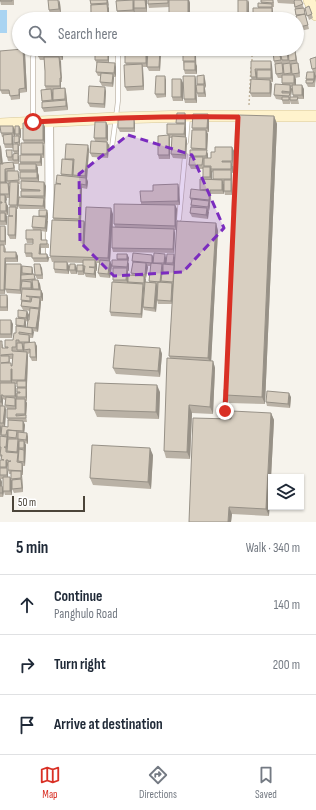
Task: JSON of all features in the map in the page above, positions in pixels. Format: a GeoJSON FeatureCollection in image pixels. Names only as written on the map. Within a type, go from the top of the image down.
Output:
{"type":"FeatureCollection","features":[{"type":"Feature","properties":{"kind":"main road"},"geometry":{"type":"LineString","coordinates":[[308,0],[316,15]]}},
{"type":"Feature","properties":{"kind":"main road"},"geometry":{"type":"LineString","coordinates":[[0,124],[188,116],[316,116]]}},
{"type":"Feature","properties":{"kind":"street"},"geometry":{"type":"LineString","coordinates":[[49,121],[50,254]]}},
{"type":"Feature","properties":{"kind":"lane"},"geometry":{"type":"LineString","coordinates":[[112,147],[118,101],[118,56]]}},
{"type":"Feature","properties":{"kind":"lane"},"geometry":{"type":"LineString","coordinates":[[33,57],[33,122]]}},
{"type":"Feature","properties":{"kind":"lane"},"geometry":{"type":"LineString","coordinates":[[179,219],[188,116]]}},
{"type":"Feature","properties":{"kind":"lane"},"geometry":{"type":"LineString","coordinates":[[234,216],[243,117]]}},
{"type":"Feature","properties":{"kind":"lane"},"geometry":{"type":"LineString","coordinates":[[225,411],[226,388]]}},
{"type":"Feature","properties":{"kind":"path"},"geometry":{"type":"LineString","coordinates":[[243,117],[251,56]]}},
{"type":"Feature","properties":{"kind":"highlighted area"},"geometry":{"type":"Polygon","coordinates":[[[128,135],[192,155],[224,228],[183,272],[114,276],[80,242],[79,174],[128,135]]]}},
{"type":"Feature","properties":{"kind":"water"},"geometry":{"type":"Polygon","coordinates":[[[0,10],[7,10],[7,33],[0,33],[0,10]]]}},
{"type":"Feature","properties":{"kind":"building"},"geometry":{"type":"Polygon","coordinates":[[[12,0],[12,1],[0,1],[12,0]]]}},
{"type":"Feature","properties":{"kind":"building"},"geometry":{"type":"Polygon","coordinates":[[[48,0],[58,0],[59,9],[49,10],[48,0]]]}},
{"type":"Feature","properties":{"kind":"building"},"geometry":{"type":"Polygon","coordinates":[[[90,0],[107,0],[107,3],[91,4],[90,0]]]}},
{"type":"Feature","properties":{"kind":"building"},"geometry":{"type":"Polygon","coordinates":[[[133,0],[133,10],[117,11],[116,1],[133,0]]]}},
{"type":"Feature","properties":{"kind":"building"},"geometry":{"type":"Polygon","coordinates":[[[134,0],[145,0],[146,8],[134,8],[134,0]]]}},
{"type":"Feature","properties":{"kind":"building"},"geometry":{"type":"Polygon","coordinates":[[[148,0],[168,0],[168,3],[148,4],[148,0]]]}},
{"type":"Feature","properties":{"kind":"building"},"geometry":{"type":"Polygon","coordinates":[[[169,0],[188,0],[188,12],[169,12],[169,0]]]}},
{"type":"Feature","properties":{"kind":"building"},"geometry":{"type":"Polygon","coordinates":[[[238,0],[247,0],[247,12],[238,12],[238,0]]]}},
{"type":"Feature","properties":{"kind":"building"},"geometry":{"type":"Polygon","coordinates":[[[261,0],[273,0],[273,3],[261,2],[261,0]]]}},
{"type":"Feature","properties":{"kind":"building"},"geometry":{"type":"Polygon","coordinates":[[[295,0],[301,0],[303,4],[295,7],[295,0]]]}},
{"type":"Feature","properties":{"kind":"building"},"geometry":{"type":"Polygon","coordinates":[[[258,3],[272,4],[272,7],[258,7],[258,3]]]}},
{"type":"Feature","properties":{"kind":"building"},"geometry":{"type":"Polygon","coordinates":[[[107,4],[108,12],[91,12],[91,5],[107,4]]]}},
{"type":"Feature","properties":{"kind":"building"},"geometry":{"type":"Polygon","coordinates":[[[309,6],[312,14],[307,16],[305,8],[309,6]]]}},
{"type":"Feature","properties":{"kind":"building"},"geometry":{"type":"Polygon","coordinates":[[[253,8],[272,8],[272,12],[253,12],[253,8]]]}},
{"type":"Feature","properties":{"kind":"building"},"geometry":{"type":"Polygon","coordinates":[[[304,8],[305,14],[304,12],[296,12],[295,9],[304,8]]]}},
{"type":"Feature","properties":{"kind":"building"},"geometry":{"type":"Polygon","coordinates":[[[304,14],[308,25],[304,26],[304,14]]]}},
{"type":"Feature","properties":{"kind":"building"},"geometry":{"type":"Polygon","coordinates":[[[12,50],[12,56],[23,56],[25,88],[19,89],[19,95],[10,96],[9,90],[0,90],[0,51],[12,50]]]}},
{"type":"Feature","properties":{"kind":"building"},"geometry":{"type":"Polygon","coordinates":[[[95,56],[108,56],[108,60],[95,60],[95,56]]]}},
{"type":"Feature","properties":{"kind":"building"},"geometry":{"type":"Polygon","coordinates":[[[125,56],[146,56],[146,63],[125,63],[125,56]]]}},
{"type":"Feature","properties":{"kind":"building"},"geometry":{"type":"Polygon","coordinates":[[[148,56],[160,56],[159,67],[147,67],[148,56]]]}},
{"type":"Feature","properties":{"kind":"building"},"geometry":{"type":"Polygon","coordinates":[[[183,56],[195,56],[195,61],[183,61],[183,56]]]}},
{"type":"Feature","properties":{"kind":"building"},"geometry":{"type":"Polygon","coordinates":[[[274,56],[280,56],[281,60],[274,61],[274,56]]]}},
{"type":"Feature","properties":{"kind":"building"},"geometry":{"type":"Polygon","coordinates":[[[281,56],[288,56],[288,60],[282,60],[281,56]]]}},
{"type":"Feature","properties":{"kind":"building"},"geometry":{"type":"Polygon","coordinates":[[[288,56],[296,56],[296,60],[289,61],[288,56]]]}},
{"type":"Feature","properties":{"kind":"building"},"geometry":{"type":"Polygon","coordinates":[[[44,57],[59,57],[61,78],[60,86],[45,86],[44,57]]]}},
{"type":"Feature","properties":{"kind":"building"},"geometry":{"type":"Polygon","coordinates":[[[316,57],[316,68],[312,69],[310,59],[316,57]]]}},
{"type":"Feature","properties":{"kind":"building"},"geometry":{"type":"Polygon","coordinates":[[[251,61],[271,61],[271,69],[255,69],[256,77],[251,77],[251,61]]]}},
{"type":"Feature","properties":{"kind":"building"},"geometry":{"type":"Polygon","coordinates":[[[97,62],[115,63],[114,73],[96,72],[97,62]]]}},
{"type":"Feature","properties":{"kind":"building"},"geometry":{"type":"Polygon","coordinates":[[[184,62],[195,62],[195,70],[184,70],[184,62]]]}},
{"type":"Feature","properties":{"kind":"building"},"geometry":{"type":"Polygon","coordinates":[[[282,63],[283,73],[276,74],[275,64],[282,63]]]}},
{"type":"Feature","properties":{"kind":"building"},"geometry":{"type":"Polygon","coordinates":[[[290,63],[291,73],[284,74],[283,64],[290,63]]]}},
{"type":"Feature","properties":{"kind":"building"},"geometry":{"type":"Polygon","coordinates":[[[298,63],[299,73],[292,74],[291,64],[298,63]]]}},
{"type":"Feature","properties":{"kind":"building"},"geometry":{"type":"Polygon","coordinates":[[[142,64],[143,86],[125,87],[124,65],[142,64]]]}},
{"type":"Feature","properties":{"kind":"building"},"geometry":{"type":"Polygon","coordinates":[[[257,70],[271,70],[271,78],[257,78],[257,70]]]}},
{"type":"Feature","properties":{"kind":"building"},"geometry":{"type":"Polygon","coordinates":[[[307,72],[314,72],[314,79],[306,79],[307,72]]]}},
{"type":"Feature","properties":{"kind":"building"},"geometry":{"type":"Polygon","coordinates":[[[101,73],[113,74],[112,83],[100,82],[101,73]]]}},
{"type":"Feature","properties":{"kind":"building"},"geometry":{"type":"Polygon","coordinates":[[[204,75],[204,84],[197,84],[197,76],[204,75]]]}},
{"type":"Feature","properties":{"kind":"building"},"geometry":{"type":"Polygon","coordinates":[[[282,75],[294,75],[294,83],[282,83],[282,75]]]}},
{"type":"Feature","properties":{"kind":"building"},"geometry":{"type":"Polygon","coordinates":[[[156,76],[165,76],[165,94],[155,94],[156,76]]]}},
{"type":"Feature","properties":{"kind":"building"},"geometry":{"type":"Polygon","coordinates":[[[183,76],[195,76],[195,99],[184,99],[183,76]]]}},
{"type":"Feature","properties":{"kind":"building"},"geometry":{"type":"Polygon","coordinates":[[[172,79],[181,79],[181,97],[172,97],[172,79]]]}},
{"type":"Feature","properties":{"kind":"building"},"geometry":{"type":"Polygon","coordinates":[[[251,79],[270,80],[270,93],[250,93],[251,79]]]}},
{"type":"Feature","properties":{"kind":"building"},"geometry":{"type":"Polygon","coordinates":[[[306,80],[314,80],[313,83],[306,83],[306,80]]]}},
{"type":"Feature","properties":{"kind":"building"},"geometry":{"type":"Polygon","coordinates":[[[275,84],[290,85],[290,92],[282,91],[282,93],[290,93],[289,96],[274,95],[275,84]]]}},
{"type":"Feature","properties":{"kind":"building"},"geometry":{"type":"Polygon","coordinates":[[[196,85],[204,85],[204,93],[197,93],[196,85]]]}},
{"type":"Feature","properties":{"kind":"building"},"geometry":{"type":"Polygon","coordinates":[[[292,85],[302,85],[302,95],[293,95],[292,85]]]}},
{"type":"Feature","properties":{"kind":"building"},"geometry":{"type":"Polygon","coordinates":[[[89,86],[105,87],[104,104],[88,103],[89,86]]]}},
{"type":"Feature","properties":{"kind":"building"},"geometry":{"type":"Polygon","coordinates":[[[65,88],[65,99],[53,100],[53,89],[65,88]]]}},
{"type":"Feature","properties":{"kind":"building"},"geometry":{"type":"Polygon","coordinates":[[[51,89],[52,100],[42,101],[41,90],[51,89]]]}},
{"type":"Feature","properties":{"kind":"building"},"geometry":{"type":"Polygon","coordinates":[[[282,97],[289,97],[289,100],[282,100],[282,97]]]}},
{"type":"Feature","properties":{"kind":"building"},"geometry":{"type":"Polygon","coordinates":[[[290,97],[298,97],[297,100],[290,100],[290,97]]]}},
{"type":"Feature","properties":{"kind":"building"},"geometry":{"type":"Polygon","coordinates":[[[66,100],[66,106],[42,108],[42,102],[66,100]]]}},
{"type":"Feature","properties":{"kind":"building"},"geometry":{"type":"Polygon","coordinates":[[[177,113],[185,113],[185,123],[176,123],[177,113]]]}},
{"type":"Feature","properties":{"kind":"building"},"geometry":{"type":"Polygon","coordinates":[[[193,114],[208,114],[207,128],[192,128],[193,114]]]}},
{"type":"Feature","properties":{"kind":"building"},"geometry":{"type":"Polygon","coordinates":[[[238,115],[274,116],[262,397],[226,395],[238,115]]]}},
{"type":"Feature","properties":{"kind":"building"},"geometry":{"type":"Polygon","coordinates":[[[134,119],[134,128],[118,128],[118,120],[134,119]]]}},
{"type":"Feature","properties":{"kind":"building"},"geometry":{"type":"Polygon","coordinates":[[[95,122],[106,122],[106,138],[94,138],[95,122]]]}},
{"type":"Feature","properties":{"kind":"building"},"geometry":{"type":"Polygon","coordinates":[[[23,123],[43,123],[43,140],[23,140],[23,123]]]}},
{"type":"Feature","properties":{"kind":"building"},"geometry":{"type":"Polygon","coordinates":[[[167,124],[185,124],[184,134],[167,134],[167,124]]]}},
{"type":"Feature","properties":{"kind":"building"},"geometry":{"type":"Polygon","coordinates":[[[0,126],[13,126],[13,133],[1,133],[0,126]]]}},
{"type":"Feature","properties":{"kind":"building"},"geometry":{"type":"Polygon","coordinates":[[[15,126],[19,126],[19,134],[15,134],[15,126]]]}},
{"type":"Feature","properties":{"kind":"building"},"geometry":{"type":"Polygon","coordinates":[[[192,130],[206,130],[206,149],[191,148],[192,130]]]}},
{"type":"Feature","properties":{"kind":"building"},"geometry":{"type":"Polygon","coordinates":[[[12,134],[12,144],[4,144],[3,135],[12,134]]]}},
{"type":"Feature","properties":{"kind":"building"},"geometry":{"type":"Polygon","coordinates":[[[169,135],[169,155],[158,155],[158,136],[169,135]]]}},
{"type":"Feature","properties":{"kind":"building"},"geometry":{"type":"Polygon","coordinates":[[[14,136],[19,136],[19,142],[14,143],[14,136]]]}},
{"type":"Feature","properties":{"kind":"building"},"geometry":{"type":"Polygon","coordinates":[[[172,136],[186,137],[185,155],[171,154],[172,136]]]}},
{"type":"Feature","properties":{"kind":"building"},"geometry":{"type":"Polygon","coordinates":[[[91,141],[107,142],[107,154],[90,153],[91,141]]]}},
{"type":"Feature","properties":{"kind":"building"},"geometry":{"type":"Polygon","coordinates":[[[21,143],[43,143],[43,154],[21,154],[21,143]]]}},
{"type":"Feature","properties":{"kind":"building"},"geometry":{"type":"Polygon","coordinates":[[[13,144],[18,144],[18,151],[13,151],[13,144]]]}},
{"type":"Feature","properties":{"kind":"building"},"geometry":{"type":"Polygon","coordinates":[[[66,144],[88,145],[85,176],[73,175],[74,159],[65,159],[66,144]]]}},
{"type":"Feature","properties":{"kind":"building"},"geometry":{"type":"Polygon","coordinates":[[[215,147],[232,147],[232,161],[222,161],[231,162],[231,169],[211,169],[211,166],[204,166],[204,158],[211,158],[211,152],[215,152],[215,147]]]}},
{"type":"Feature","properties":{"kind":"building"},"geometry":{"type":"Polygon","coordinates":[[[6,150],[12,150],[12,157],[7,157],[6,150]]]}},
{"type":"Feature","properties":{"kind":"building"},"geometry":{"type":"Polygon","coordinates":[[[190,150],[207,150],[206,156],[190,156],[190,150]]]}},
{"type":"Feature","properties":{"kind":"building"},"geometry":{"type":"Polygon","coordinates":[[[18,153],[18,160],[13,160],[13,154],[18,153]]]}},
{"type":"Feature","properties":{"kind":"building"},"geometry":{"type":"Polygon","coordinates":[[[20,155],[41,155],[40,162],[20,162],[20,155]]]}},
{"type":"Feature","properties":{"kind":"building"},"geometry":{"type":"Polygon","coordinates":[[[190,157],[203,157],[202,165],[189,165],[190,157]]]}},
{"type":"Feature","properties":{"kind":"building"},"geometry":{"type":"Polygon","coordinates":[[[62,159],[73,160],[72,175],[61,174],[62,159]]]}},
{"type":"Feature","properties":{"kind":"building"},"geometry":{"type":"Polygon","coordinates":[[[13,162],[14,168],[5,169],[5,182],[0,182],[0,164],[13,162]]]}},
{"type":"Feature","properties":{"kind":"building"},"geometry":{"type":"Polygon","coordinates":[[[19,164],[36,164],[36,170],[19,170],[19,164]]]}},
{"type":"Feature","properties":{"kind":"building"},"geometry":{"type":"Polygon","coordinates":[[[203,167],[210,167],[210,177],[203,177],[203,167]]]}},
{"type":"Feature","properties":{"kind":"building"},"geometry":{"type":"Polygon","coordinates":[[[213,170],[231,170],[231,179],[213,179],[213,170]]]}},
{"type":"Feature","properties":{"kind":"building"},"geometry":{"type":"Polygon","coordinates":[[[7,171],[18,171],[19,180],[7,181],[7,171]]]}},
{"type":"Feature","properties":{"kind":"building"},"geometry":{"type":"Polygon","coordinates":[[[20,172],[37,172],[37,178],[20,178],[20,172]]]}},
{"type":"Feature","properties":{"kind":"building"},"geometry":{"type":"Polygon","coordinates":[[[57,175],[86,178],[86,185],[81,184],[79,219],[53,218],[55,184],[61,184],[56,183],[57,175]]]}},
{"type":"Feature","properties":{"kind":"building"},"geometry":{"type":"Polygon","coordinates":[[[200,179],[222,180],[222,190],[210,190],[209,200],[190,198],[191,189],[208,191],[208,189],[200,190],[200,179]]]}},
{"type":"Feature","properties":{"kind":"building"},"geometry":{"type":"Polygon","coordinates":[[[224,180],[231,180],[231,191],[224,191],[224,180]]]}},
{"type":"Feature","properties":{"kind":"building"},"geometry":{"type":"Polygon","coordinates":[[[21,181],[44,182],[44,196],[21,196],[21,191],[40,190],[21,189],[21,181]]]}},
{"type":"Feature","properties":{"kind":"building"},"geometry":{"type":"Polygon","coordinates":[[[10,182],[18,182],[17,205],[9,205],[10,182]]]}},
{"type":"Feature","properties":{"kind":"building"},"geometry":{"type":"Polygon","coordinates":[[[0,183],[8,183],[9,194],[0,194],[0,183]]]}},
{"type":"Feature","properties":{"kind":"building"},"geometry":{"type":"Polygon","coordinates":[[[178,184],[178,201],[141,202],[140,191],[153,191],[153,185],[178,184]]]}},
{"type":"Feature","properties":{"kind":"building"},"geometry":{"type":"Polygon","coordinates":[[[0,195],[5,195],[6,211],[0,211],[0,203],[2,202],[0,202],[0,195]]]}},
{"type":"Feature","properties":{"kind":"building"},"geometry":{"type":"Polygon","coordinates":[[[19,197],[44,198],[43,206],[18,205],[19,197]]]}},
{"type":"Feature","properties":{"kind":"building"},"geometry":{"type":"Polygon","coordinates":[[[192,199],[209,201],[208,207],[191,205],[192,199]]]}},
{"type":"Feature","properties":{"kind":"building"},"geometry":{"type":"Polygon","coordinates":[[[114,204],[175,205],[175,226],[114,224],[114,204]]]}},
{"type":"Feature","properties":{"kind":"building"},"geometry":{"type":"Polygon","coordinates":[[[9,207],[16,207],[15,235],[8,235],[9,207]]]}},
{"type":"Feature","properties":{"kind":"building"},"geometry":{"type":"Polygon","coordinates":[[[86,207],[111,208],[108,258],[50,256],[52,220],[84,221],[84,246],[86,207]]]}},
{"type":"Feature","properties":{"kind":"building"},"geometry":{"type":"Polygon","coordinates":[[[191,207],[207,208],[206,215],[190,213],[191,207]]]}},
{"type":"Feature","properties":{"kind":"building"},"geometry":{"type":"Polygon","coordinates":[[[39,210],[47,210],[46,216],[39,216],[39,210]]]}},
{"type":"Feature","properties":{"kind":"building"},"geometry":{"type":"Polygon","coordinates":[[[0,213],[5,213],[5,221],[0,221],[0,213]]]}},
{"type":"Feature","properties":{"kind":"building"},"geometry":{"type":"Polygon","coordinates":[[[33,216],[46,217],[45,228],[32,227],[33,216]]]}},
{"type":"Feature","properties":{"kind":"building"},"geometry":{"type":"Polygon","coordinates":[[[177,221],[216,223],[208,358],[169,356],[177,221]]]}},
{"type":"Feature","properties":{"kind":"building"},"geometry":{"type":"Polygon","coordinates":[[[0,226],[5,226],[5,241],[0,241],[0,226]]]}},
{"type":"Feature","properties":{"kind":"building"},"geometry":{"type":"Polygon","coordinates":[[[112,227],[174,229],[173,249],[112,248],[112,227]]]}},
{"type":"Feature","properties":{"kind":"building"},"geometry":{"type":"Polygon","coordinates":[[[26,230],[41,230],[41,240],[47,240],[47,244],[40,244],[39,254],[47,254],[47,258],[32,258],[32,253],[25,253],[25,244],[33,244],[33,239],[26,239],[26,230]]]}},
{"type":"Feature","properties":{"kind":"building"},"geometry":{"type":"Polygon","coordinates":[[[0,245],[4,245],[4,252],[16,252],[16,258],[5,258],[4,290],[0,290],[0,245]]]}},
{"type":"Feature","properties":{"kind":"building"},"geometry":{"type":"Polygon","coordinates":[[[133,253],[152,255],[152,263],[132,261],[133,253]]]}},
{"type":"Feature","properties":{"kind":"building"},"geometry":{"type":"Polygon","coordinates":[[[154,253],[165,254],[164,263],[153,263],[154,253]]]}},
{"type":"Feature","properties":{"kind":"building"},"geometry":{"type":"Polygon","coordinates":[[[117,254],[127,254],[127,259],[117,259],[117,254]]]}},
{"type":"Feature","properties":{"kind":"building"},"geometry":{"type":"Polygon","coordinates":[[[167,254],[174,254],[173,263],[166,263],[167,254]]]}},
{"type":"Feature","properties":{"kind":"building"},"geometry":{"type":"Polygon","coordinates":[[[83,260],[95,260],[95,267],[89,267],[95,268],[94,274],[84,273],[85,266],[83,266],[83,260]]]}},
{"type":"Feature","properties":{"kind":"building"},"geometry":{"type":"Polygon","coordinates":[[[100,260],[110,261],[108,274],[98,273],[100,260]]]}},
{"type":"Feature","properties":{"kind":"building"},"geometry":{"type":"Polygon","coordinates":[[[112,260],[128,260],[127,267],[112,266],[112,260]]]}},
{"type":"Feature","properties":{"kind":"building"},"geometry":{"type":"Polygon","coordinates":[[[54,262],[67,262],[67,270],[54,269],[54,262]]]}},
{"type":"Feature","properties":{"kind":"building"},"geometry":{"type":"Polygon","coordinates":[[[133,262],[146,263],[145,275],[131,273],[133,262]]]}},
{"type":"Feature","properties":{"kind":"building"},"geometry":{"type":"Polygon","coordinates":[[[151,263],[162,264],[160,282],[149,281],[151,263]]]}},
{"type":"Feature","properties":{"kind":"building"},"geometry":{"type":"Polygon","coordinates":[[[6,264],[21,264],[20,290],[5,289],[6,264]]]}},
{"type":"Feature","properties":{"kind":"building"},"geometry":{"type":"Polygon","coordinates":[[[34,264],[40,264],[42,275],[35,275],[34,264]]]}},
{"type":"Feature","properties":{"kind":"building"},"geometry":{"type":"Polygon","coordinates":[[[70,264],[75,264],[75,270],[69,270],[70,264]]]}},
{"type":"Feature","properties":{"kind":"building"},"geometry":{"type":"Polygon","coordinates":[[[163,264],[174,265],[173,282],[161,281],[162,273],[169,273],[163,272],[163,264]]]}},
{"type":"Feature","properties":{"kind":"building"},"geometry":{"type":"Polygon","coordinates":[[[77,265],[83,265],[83,271],[77,271],[77,265]]]}},
{"type":"Feature","properties":{"kind":"building"},"geometry":{"type":"Polygon","coordinates":[[[22,266],[32,267],[32,274],[22,273],[22,266]]]}},
{"type":"Feature","properties":{"kind":"building"},"geometry":{"type":"Polygon","coordinates":[[[113,268],[127,268],[126,280],[113,280],[113,268]]]}},
{"type":"Feature","properties":{"kind":"building"},"geometry":{"type":"Polygon","coordinates":[[[34,274],[35,279],[21,280],[21,275],[34,274]]]}},
{"type":"Feature","properties":{"kind":"building"},"geometry":{"type":"Polygon","coordinates":[[[128,275],[144,276],[144,283],[128,282],[128,275]]]}},
{"type":"Feature","properties":{"kind":"building"},"geometry":{"type":"Polygon","coordinates":[[[32,280],[38,280],[39,289],[33,289],[32,280]]]}},
{"type":"Feature","properties":{"kind":"building"},"geometry":{"type":"Polygon","coordinates":[[[22,281],[31,282],[31,288],[21,288],[22,281]]]}},
{"type":"Feature","properties":{"kind":"building"},"geometry":{"type":"Polygon","coordinates":[[[112,282],[143,284],[141,314],[110,312],[112,282]]]}},
{"type":"Feature","properties":{"kind":"building"},"geometry":{"type":"Polygon","coordinates":[[[145,282],[156,283],[154,308],[143,307],[145,282]]]}},
{"type":"Feature","properties":{"kind":"building"},"geometry":{"type":"Polygon","coordinates":[[[158,282],[172,283],[171,301],[157,300],[158,282]]]}},
{"type":"Feature","properties":{"kind":"building"},"geometry":{"type":"Polygon","coordinates":[[[22,289],[41,290],[41,297],[26,296],[30,297],[30,301],[21,300],[22,289]]]}},
{"type":"Feature","properties":{"kind":"building"},"geometry":{"type":"Polygon","coordinates":[[[0,295],[7,295],[7,307],[0,307],[0,295]]]}},
{"type":"Feature","properties":{"kind":"building"},"geometry":{"type":"Polygon","coordinates":[[[32,297],[40,298],[39,308],[21,306],[22,301],[31,302],[32,297]]]}},
{"type":"Feature","properties":{"kind":"building"},"geometry":{"type":"Polygon","coordinates":[[[30,308],[39,309],[36,328],[27,327],[30,308]]]}},
{"type":"Feature","properties":{"kind":"building"},"geometry":{"type":"Polygon","coordinates":[[[18,310],[27,311],[26,318],[18,317],[18,310]]]}},
{"type":"Feature","properties":{"kind":"building"},"geometry":{"type":"Polygon","coordinates":[[[16,318],[25,319],[24,326],[16,325],[16,318]]]}},
{"type":"Feature","properties":{"kind":"building"},"geometry":{"type":"Polygon","coordinates":[[[0,320],[11,320],[11,334],[0,334],[0,320]]]}},
{"type":"Feature","properties":{"kind":"building"},"geometry":{"type":"Polygon","coordinates":[[[16,326],[32,328],[32,334],[19,332],[19,334],[29,335],[29,342],[19,342],[19,340],[16,340],[16,347],[12,347],[12,351],[27,352],[25,380],[12,380],[11,369],[11,381],[0,381],[0,341],[2,341],[2,348],[8,348],[5,347],[5,340],[13,340],[14,333],[16,333],[16,326]],[[13,354],[1,355],[9,356],[9,362],[1,363],[11,363],[12,366],[13,354]]]}},
{"type":"Feature","properties":{"kind":"building"},"geometry":{"type":"Polygon","coordinates":[[[35,342],[36,357],[30,357],[30,349],[24,350],[24,343],[35,342]]]}},
{"type":"Feature","properties":{"kind":"building"},"geometry":{"type":"Polygon","coordinates":[[[17,343],[22,343],[23,350],[17,350],[17,343]]]}},
{"type":"Feature","properties":{"kind":"building"},"geometry":{"type":"Polygon","coordinates":[[[115,345],[160,348],[158,371],[113,368],[115,345]]]}},
{"type":"Feature","properties":{"kind":"building"},"geometry":{"type":"Polygon","coordinates":[[[167,358],[213,361],[210,407],[189,405],[187,452],[164,451],[167,358]]]}},
{"type":"Feature","properties":{"kind":"building"},"geometry":{"type":"Polygon","coordinates":[[[17,381],[26,381],[26,387],[17,387],[17,381]]]}},
{"type":"Feature","properties":{"kind":"building"},"geometry":{"type":"Polygon","coordinates":[[[0,383],[15,383],[15,396],[1,395],[0,402],[0,383]]]}},
{"type":"Feature","properties":{"kind":"building"},"geometry":{"type":"Polygon","coordinates":[[[95,383],[157,385],[156,412],[94,410],[95,383]]]}},
{"type":"Feature","properties":{"kind":"building"},"geometry":{"type":"Polygon","coordinates":[[[17,388],[26,388],[26,397],[17,397],[17,393],[20,392],[17,392],[17,388]]]}},
{"type":"Feature","properties":{"kind":"building"},"geometry":{"type":"Polygon","coordinates":[[[267,391],[289,393],[288,404],[266,402],[267,391]]]}},
{"type":"Feature","properties":{"kind":"building"},"geometry":{"type":"Polygon","coordinates":[[[6,397],[15,398],[15,406],[5,405],[6,397]]]}},
{"type":"Feature","properties":{"kind":"building"},"geometry":{"type":"Polygon","coordinates":[[[16,399],[25,399],[25,414],[16,414],[16,416],[26,415],[26,418],[7,418],[7,409],[16,409],[16,399]]]}},
{"type":"Feature","properties":{"kind":"building"},"geometry":{"type":"Polygon","coordinates":[[[0,406],[5,406],[3,423],[0,423],[0,406]]]}},
{"type":"Feature","properties":{"kind":"building"},"geometry":{"type":"Polygon","coordinates":[[[232,411],[271,413],[266,509],[229,507],[228,522],[189,522],[193,418],[231,419],[232,411]]]}},
{"type":"Feature","properties":{"kind":"building"},"geometry":{"type":"Polygon","coordinates":[[[8,420],[23,421],[23,431],[7,430],[6,435],[1,435],[2,426],[8,427],[8,420]]]}},
{"type":"Feature","properties":{"kind":"building"},"geometry":{"type":"Polygon","coordinates":[[[8,430],[17,431],[16,438],[8,437],[8,430]]]}},
{"type":"Feature","properties":{"kind":"building"},"geometry":{"type":"Polygon","coordinates":[[[18,432],[27,433],[26,440],[18,439],[18,432]]]}},
{"type":"Feature","properties":{"kind":"building"},"geometry":{"type":"Polygon","coordinates":[[[0,436],[7,437],[6,447],[4,447],[6,448],[6,452],[18,453],[17,462],[22,463],[22,471],[8,470],[8,462],[11,461],[8,460],[6,460],[6,467],[0,467],[0,460],[4,460],[1,459],[2,455],[0,455],[0,436]]]}},
{"type":"Feature","properties":{"kind":"building"},"geometry":{"type":"Polygon","coordinates":[[[8,439],[18,439],[17,452],[7,451],[8,439]]]}},
{"type":"Feature","properties":{"kind":"building"},"geometry":{"type":"Polygon","coordinates":[[[19,441],[24,441],[24,448],[19,448],[19,441]]]}},
{"type":"Feature","properties":{"kind":"building"},"geometry":{"type":"Polygon","coordinates":[[[92,445],[150,448],[148,482],[90,478],[92,445]]]}},
{"type":"Feature","properties":{"kind":"building"},"geometry":{"type":"Polygon","coordinates":[[[19,449],[24,450],[24,462],[18,461],[19,449]]]}},
{"type":"Feature","properties":{"kind":"building"},"geometry":{"type":"Polygon","coordinates":[[[0,468],[7,468],[7,475],[0,475],[0,468]]]}},
{"type":"Feature","properties":{"kind":"building"},"geometry":{"type":"Polygon","coordinates":[[[11,471],[21,471],[21,478],[11,479],[11,471]]]}},
{"type":"Feature","properties":{"kind":"building"},"geometry":{"type":"Polygon","coordinates":[[[3,477],[10,477],[10,491],[3,491],[3,477]]]}},
{"type":"Feature","properties":{"kind":"building"},"geometry":{"type":"Polygon","coordinates":[[[21,479],[22,488],[12,489],[12,480],[21,479]]]}},
{"type":"Feature","properties":{"kind":"building"},"geometry":{"type":"Polygon","coordinates":[[[0,486],[2,486],[2,493],[0,493],[0,486]]]}},
{"type":"Feature","properties":{"kind":"route"},"geometry":{"type":"LineString","coordinates":[[33,122],[188,116],[238,117],[225,411]]}}]}
